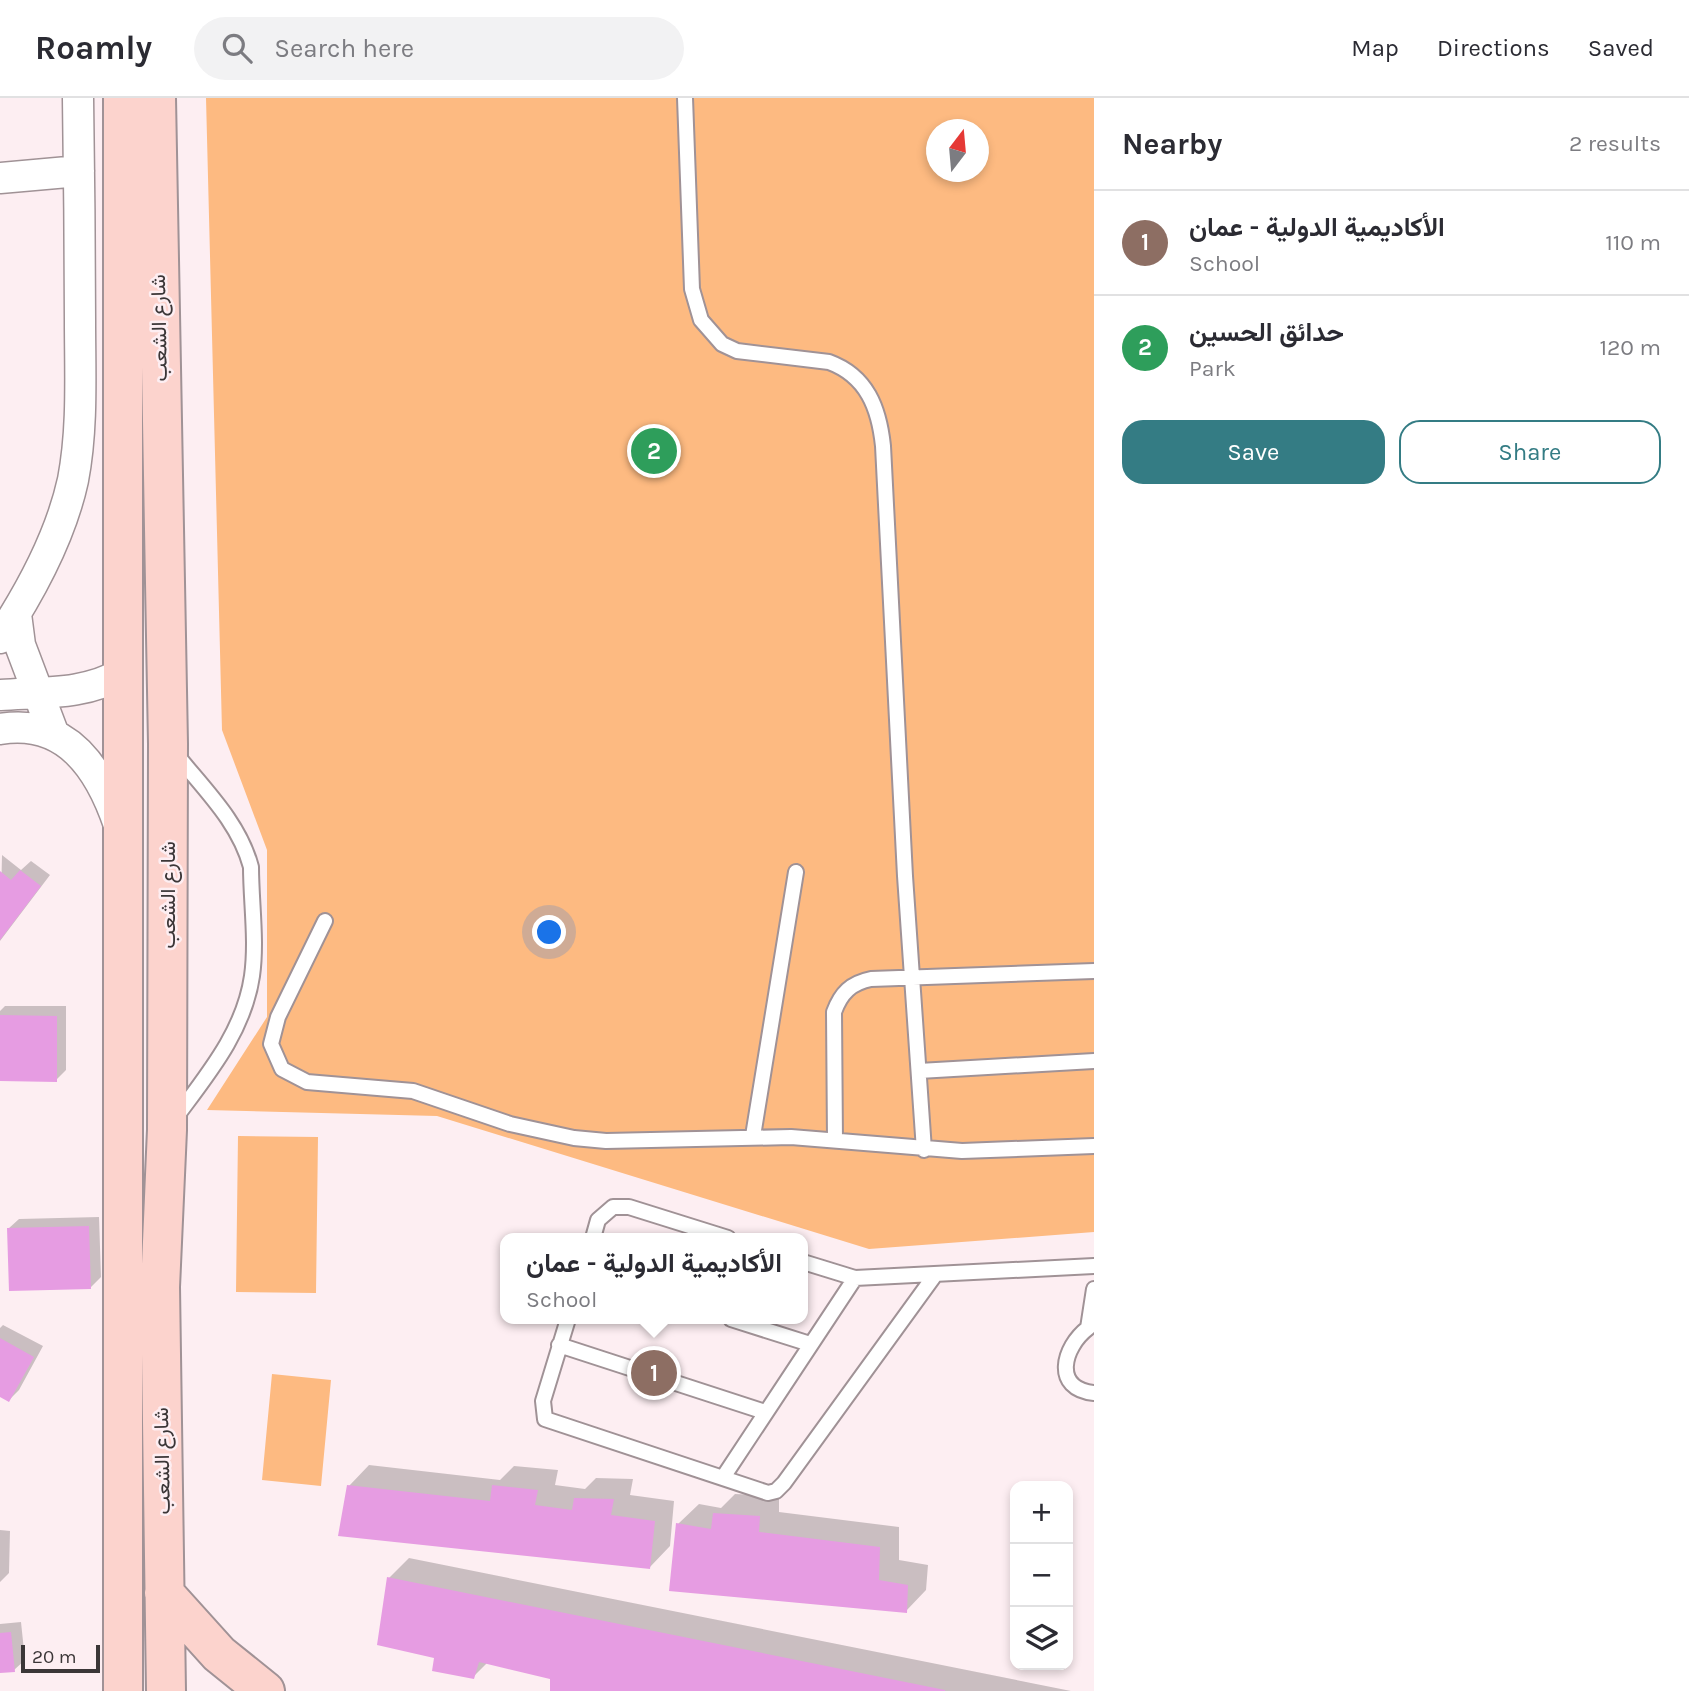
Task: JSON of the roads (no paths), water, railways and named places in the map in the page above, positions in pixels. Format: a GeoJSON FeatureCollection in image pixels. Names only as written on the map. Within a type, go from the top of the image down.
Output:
{"type":"FeatureCollection","features":[{"type":"Feature","properties":{"kind":"main road","name":"شارع الشعب"},"geometry":{"type":"LineString","coordinates":[[123,98],[124,839],[142,1287],[164,1593],[166,1691]]}},
{"type":"Feature","properties":{"kind":"main road","name":"شارع الشعب"},"geometry":{"type":"LineString","coordinates":[[122,1674],[142,1287],[167,1130],[168,744],[156,98]]}},
{"type":"Feature","properties":{"kind":"main road"},"geometry":{"type":"LineString","coordinates":[[122,436],[161,436]]}},
{"type":"Feature","properties":{"kind":"main road"},"geometry":{"type":"LineString","coordinates":[[164,1593],[210,1645],[265,1691]]}},
{"type":"Feature","properties":{"kind":"main road"},"geometry":{"type":"LineString","coordinates":[[122,1674],[142,1691]]}},
{"type":"Feature","properties":{"kind":"street"},"geometry":{"type":"LineString","coordinates":[[54,735],[20,645],[8,626],[61,524],[73,479],[80,373],[78,98]]}},
{"type":"Feature","properties":{"kind":"street"},"geometry":{"type":"LineString","coordinates":[[0,178],[79,171]]}},
{"type":"Feature","properties":{"kind":"street"},"geometry":{"type":"LineString","coordinates":[[0,695],[107,683],[122,673]]}},
{"type":"Feature","properties":{"kind":"street"},"geometry":{"type":"LineString","coordinates":[[0,729],[18,727],[54,735],[81,753],[97,774],[124,839]]}},
{"type":"Feature","properties":{"kind":"lane"},"geometry":{"type":"LineString","coordinates":[[685,98],[692,289],[701,320],[722,344],[737,351],[829,362],[843,367],[865,386],[878,414],[883,446],[924,1150]]}},
{"type":"Feature","properties":{"kind":"lane"},"geometry":{"type":"LineString","coordinates":[[167,1130],[218,1061],[239,1021],[253,973],[251,867],[247,851],[240,833],[168,744]]}},
{"type":"Feature","properties":{"kind":"lane"},"geometry":{"type":"LineString","coordinates":[[753,1136],[796,872]]}},
{"type":"Feature","properties":{"kind":"lane"},"geometry":{"type":"LineString","coordinates":[[325,921],[273,1030],[271,1044],[275,1058],[282,1069],[294,1078],[321,1084],[413,1091],[510,1124],[574,1138],[639,1141],[753,1136],[835,1140],[924,1150],[1094,1146]]}},
{"type":"Feature","properties":{"kind":"lane"},"geometry":{"type":"LineString","coordinates":[[835,1140],[834,1012],[838,999],[858,982],[912,977],[1094,971]]}},
{"type":"Feature","properties":{"kind":"lane"},"geometry":{"type":"LineString","coordinates":[[919,1071],[1094,1061]]}},
{"type":"Feature","properties":{"kind":"lane"},"geometry":{"type":"LineString","coordinates":[[594,1233],[598,1220],[613,1207],[629,1207],[712,1233]]}},
{"type":"Feature","properties":{"kind":"lane"},"geometry":{"type":"LineString","coordinates":[[808,1264],[855,1278],[1094,1266]]}},
{"type":"Feature","properties":{"kind":"lane"},"geometry":{"type":"LineString","coordinates":[[566,1324],[543,1401],[545,1419],[724,1476],[768,1493],[776,1491],[935,1275]]}},
{"type":"Feature","properties":{"kind":"lane"},"geometry":{"type":"LineString","coordinates":[[724,1476],[855,1278]]}},
{"type":"Feature","properties":{"kind":"lane"},"geometry":{"type":"LineString","coordinates":[[1094,1289],[1088,1328],[1074,1339],[1066,1359],[1068,1376],[1076,1387],[1094,1393]]}},
{"type":"Feature","properties":{"kind":"lane"},"geometry":{"type":"LineString","coordinates":[[747,1324],[810,1344]]}},
{"type":"Feature","properties":{"kind":"lane"},"geometry":{"type":"LineString","coordinates":[[559,1345],[765,1412]]}},
{"type":"Feature","properties":{"kind":"place","name":"حدائق الحسين"},"geometry":{"type":"Point","coordinates":[654,451]}},
{"type":"Feature","properties":{"kind":"place","name":"الأكاديمية الدولية - عمان"},"geometry":{"type":"Point","coordinates":[654,1373]}}]}
